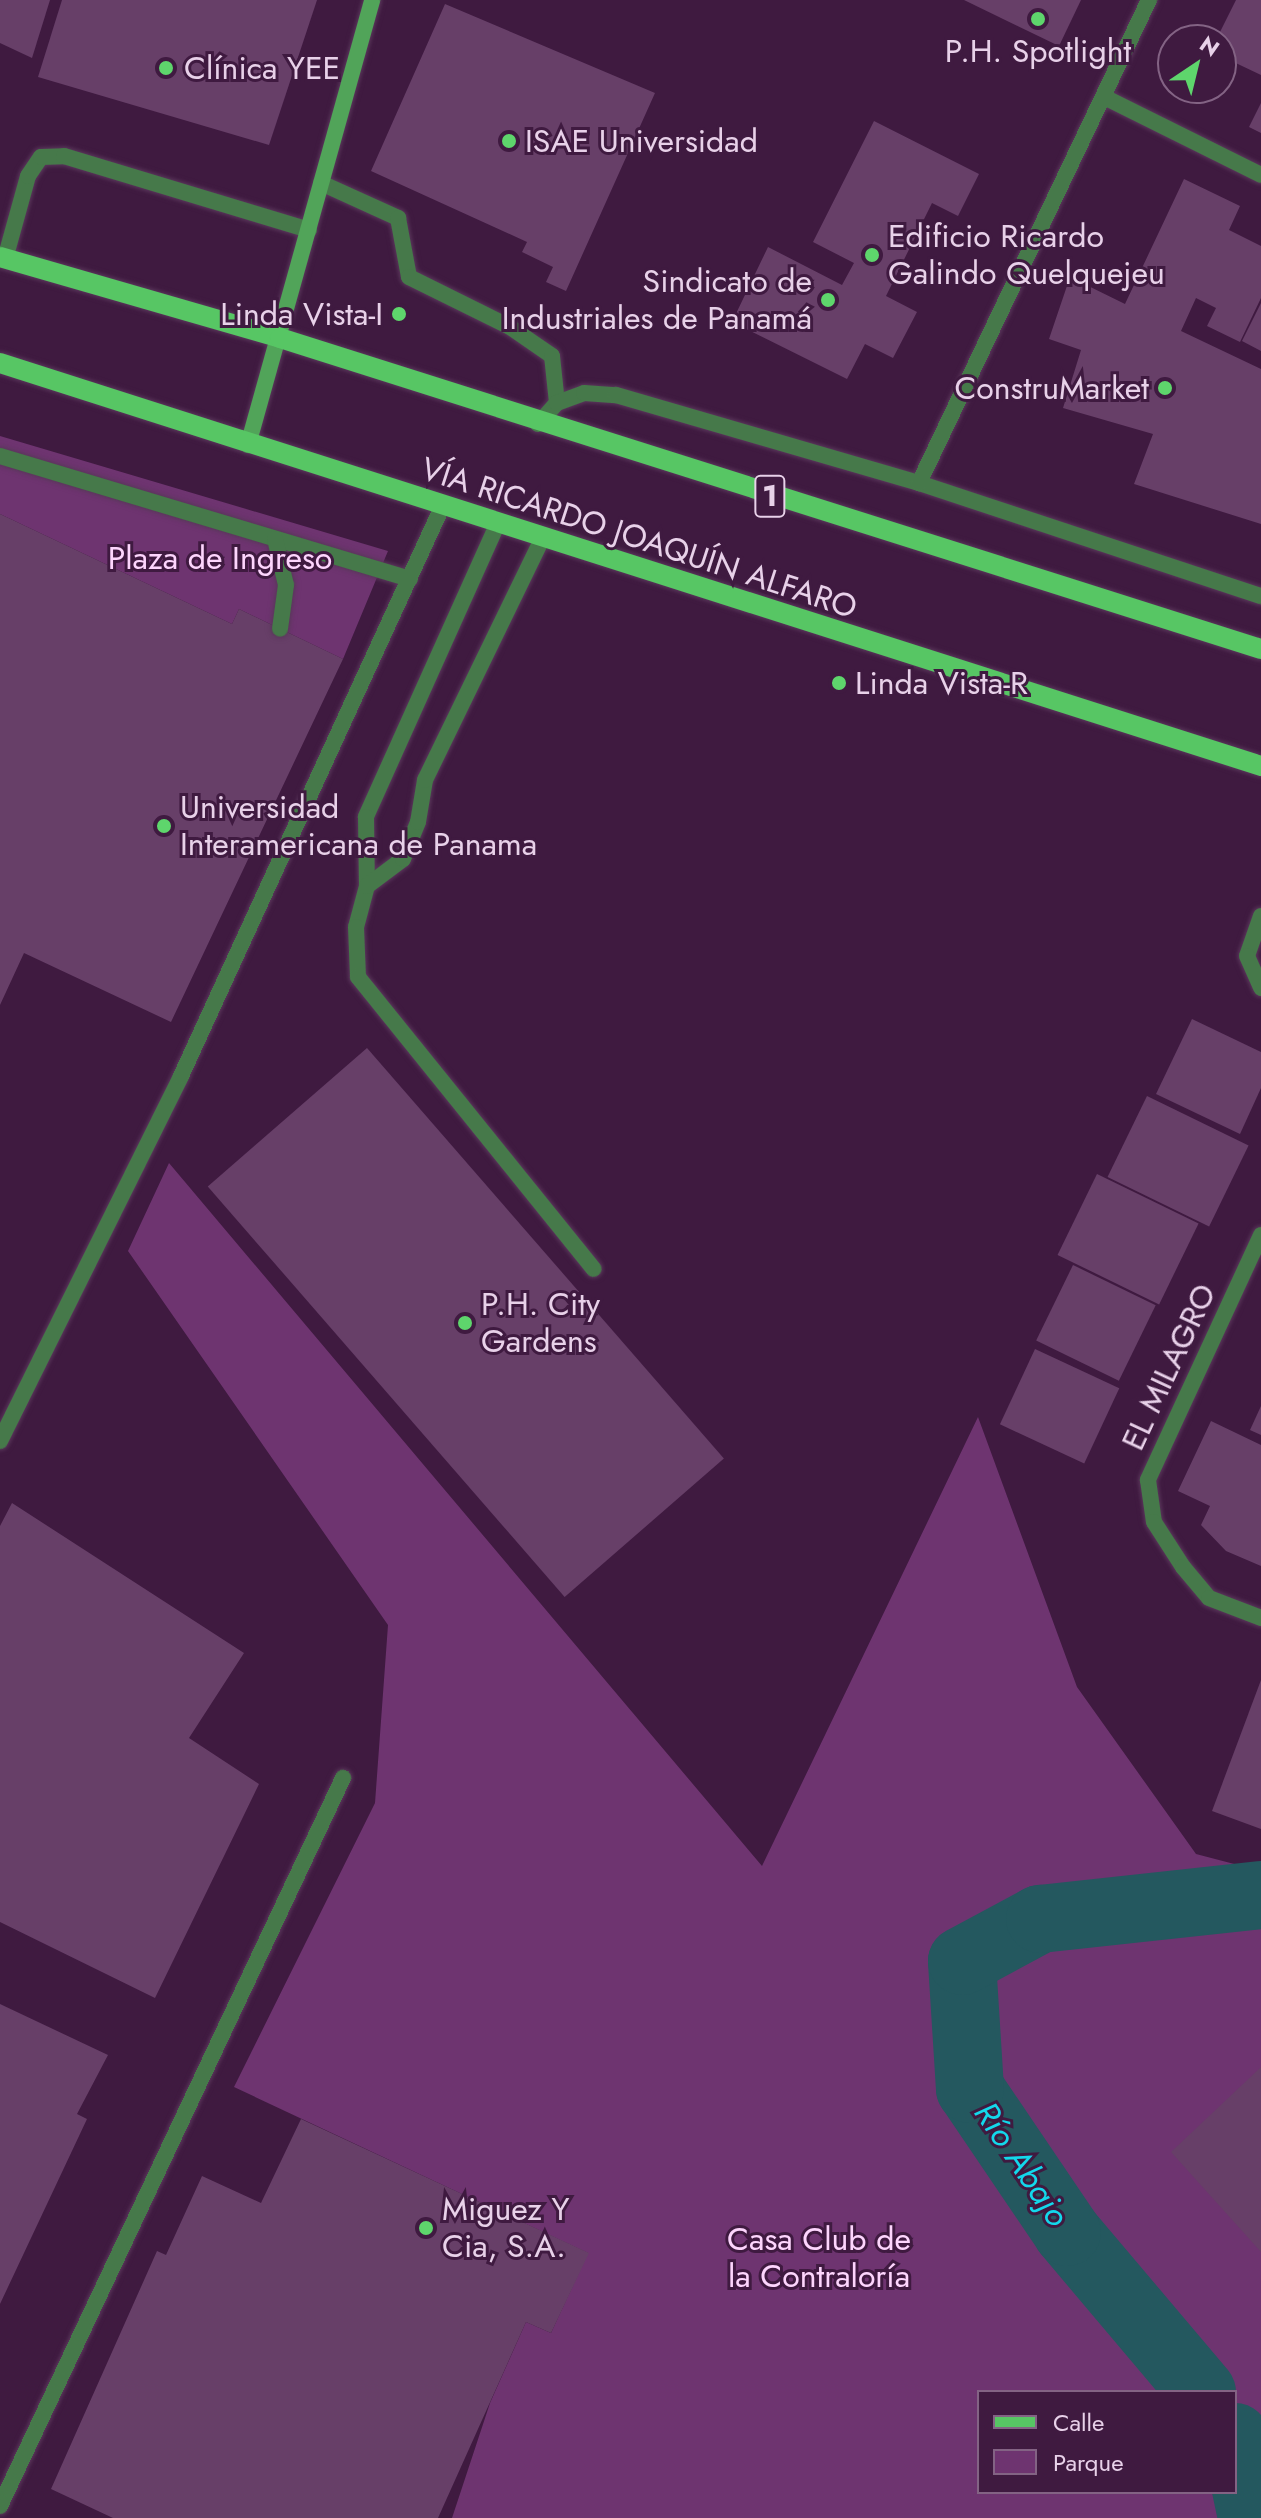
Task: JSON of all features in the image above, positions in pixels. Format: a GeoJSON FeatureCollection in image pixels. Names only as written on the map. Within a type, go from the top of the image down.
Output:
{"type":"FeatureCollection","features":[{"type":"Feature","properties":{"kind":"main road"},"geometry":{"type":"LineString","coordinates":[[2,258],[280,338]]}},
{"type":"Feature","properties":{"kind":"main road","name":"1"},"geometry":{"type":"LineString","coordinates":[[280,338],[538,424],[1261,649]]}},
{"type":"Feature","properties":{"kind":"main road","name":"VÍA RICARDO JOAQUÍN ALFARO"},"geometry":{"type":"LineString","coordinates":[[0,363],[497,525],[1261,766]]}},
{"type":"Feature","properties":{"kind":"street"},"geometry":{"type":"LineString","coordinates":[[248,445],[372,0]]}},
{"type":"Feature","properties":{"kind":"street"},"geometry":{"type":"LineString","coordinates":[[919,483],[1149,0]]}},
{"type":"Feature","properties":{"kind":"street"},"geometry":{"type":"LineString","coordinates":[[1104,97],[1261,175]]}},
{"type":"Feature","properties":{"kind":"street"},"geometry":{"type":"LineString","coordinates":[[2,258],[28,176],[41,157],[64,156],[309,230]]}},
{"type":"Feature","properties":{"kind":"street"},"geometry":{"type":"LineString","coordinates":[[321,183],[398,218],[409,277],[510,327],[552,356],[557,403]]}},
{"type":"Feature","properties":{"kind":"street"},"geometry":{"type":"LineString","coordinates":[[538,424],[557,403],[584,393],[616,395],[919,483],[1261,596]]}},
{"type":"Feature","properties":{"kind":"street"},"geometry":{"type":"LineString","coordinates":[[0,456],[410,579]]}},
{"type":"Feature","properties":{"kind":"street"},"geometry":{"type":"LineString","coordinates":[[0,1441],[181,1076],[442,507]]}},
{"type":"Feature","properties":{"kind":"street"},"geometry":{"type":"LineString","coordinates":[[497,525],[366,817],[367,886],[356,927],[358,977],[594,1269]]}},
{"type":"Feature","properties":{"kind":"street"},"geometry":{"type":"LineString","coordinates":[[275,539],[286,585],[280,629]]}},
{"type":"Feature","properties":{"kind":"street"},"geometry":{"type":"LineString","coordinates":[[367,886],[403,859],[418,822],[425,780],[542,539]]}},
{"type":"Feature","properties":{"kind":"street"},"geometry":{"type":"LineString","coordinates":[[1261,916],[1247,956],[1261,988]]}},
{"type":"Feature","properties":{"kind":"street","name":"EL MILAGRO"},"geometry":{"type":"LineString","coordinates":[[1261,1235],[1148,1480],[1154,1522],[1183,1567],[1209,1598],[1261,1618]]}},
{"type":"Feature","properties":{"kind":"street"},"geometry":{"type":"LineString","coordinates":[[0,2506],[343,1778]]}},
{"type":"Feature","properties":{"kind":"green space","name":"Plaza de Ingreso"},"geometry":{"type":"Polygon","coordinates":[[[0,436],[388,551],[343,659],[239,609],[232,624],[0,514],[0,436]]]}},
{"type":"Feature","properties":{"kind":"green space","name":"Casa Club de la Contraloría"},"geometry":{"type":"Polygon","coordinates":[[[169,1163],[762,1866],[978,1417],[1077,1687],[1196,1854],[1261,1871],[1261,2518],[452,2518],[490,2403],[526,2322],[551,2333],[588,2253],[234,2087],[375,1803],[388,1625],[128,1251],[169,1163]],[[965,2061],[970,2089],[1203,2390],[977,2390],[977,2494],[1237,2494],[1237,2390],[1205,2390],[965,2061]]]}},
{"type":"Feature","properties":{"kind":"building"},"geometry":{"type":"Polygon","coordinates":[[[0,0],[50,0],[32,58],[0,43],[0,0]]]}},
{"type":"Feature","properties":{"kind":"building","name":"Clínica YEE"},"geometry":{"type":"Polygon","coordinates":[[[62,0],[317,0],[269,145],[38,77],[62,0]]]}},
{"type":"Feature","properties":{"kind":"building","name":"P.H. Spotlight"},"geometry":{"type":"Polygon","coordinates":[[[964,0],[1081,0],[1059,46],[964,0]]]}},
{"type":"Feature","properties":{"kind":"building"},"geometry":{"type":"Polygon","coordinates":[[[1236,0],[1261,0],[1261,75],[1237,64],[1237,24],[1224,24],[1236,0]]]}},
{"type":"Feature","properties":{"kind":"building"},"geometry":{"type":"Polygon","coordinates":[[[445,4],[655,93],[566,291],[546,282],[553,267],[522,252],[527,242],[371,171],[445,4]]]}},
{"type":"Feature","properties":{"kind":"building"},"geometry":{"type":"Polygon","coordinates":[[[1261,103],[1261,133],[1249,127],[1261,103]]]}},
{"type":"Feature","properties":{"kind":"building","name":"Edificio Ricardo Galindo Quelquejeu"},"geometry":{"type":"Polygon","coordinates":[[[874,121],[979,174],[958,216],[932,203],[886,296],[917,312],[893,358],[865,344],[847,379],[732,322],[768,247],[842,285],[854,263],[813,242],[874,121]]]}},
{"type":"Feature","properties":{"kind":"building","name":"ConstruMarket"},"geometry":{"type":"Polygon","coordinates":[[[1184,179],[1240,206],[1229,230],[1261,246],[1261,298],[1240,342],[1207,326],[1216,308],[1196,298],[1181,331],[1261,369],[1261,524],[1134,484],[1153,434],[1063,408],[1081,350],[1049,339],[1070,277],[1125,304],[1184,179]]]}},
{"type":"Feature","properties":{"kind":"building"},"geometry":{"type":"Polygon","coordinates":[[[1261,303],[1261,351],[1242,341],[1261,303]]]}},
{"type":"Feature","properties":{"kind":"building"},"geometry":{"type":"Polygon","coordinates":[[[0,514],[232,624],[239,609],[343,659],[171,1022],[24,953],[0,1005],[0,514]]]}},
{"type":"Feature","properties":{"kind":"building"},"geometry":{"type":"Polygon","coordinates":[[[1192,1019],[1261,1052],[1261,1088],[1240,1134],[1156,1094],[1192,1019]]]}},
{"type":"Feature","properties":{"kind":"building","name":"P.H. City Gardens"},"geometry":{"type":"Polygon","coordinates":[[[367,1048],[724,1459],[565,1597],[208,1186],[367,1048]]]}},
{"type":"Feature","properties":{"kind":"building"},"geometry":{"type":"Polygon","coordinates":[[[1147,1096],[1249,1146],[1209,1226],[1108,1177],[1147,1096]]]}},
{"type":"Feature","properties":{"kind":"building"},"geometry":{"type":"Polygon","coordinates":[[[1097,1174],[1199,1224],[1159,1304],[1058,1255],[1097,1174]]]}},
{"type":"Feature","properties":{"kind":"building"},"geometry":{"type":"Polygon","coordinates":[[[1073,1265],[1156,1305],[1119,1381],[1036,1340],[1073,1265]]]}},
{"type":"Feature","properties":{"kind":"building"},"geometry":{"type":"Polygon","coordinates":[[[1035,1349],[1119,1388],[1084,1464],[1000,1424],[1035,1349]]]}},
{"type":"Feature","properties":{"kind":"building"},"geometry":{"type":"Polygon","coordinates":[[[1261,1406],[1261,1435],[1250,1430],[1261,1406]]]}},
{"type":"Feature","properties":{"kind":"building"},"geometry":{"type":"Polygon","coordinates":[[[1211,1421],[1261,1445],[1261,1566],[1226,1551],[1201,1525],[1210,1506],[1178,1491],[1211,1421]]]}},
{"type":"Feature","properties":{"kind":"building"},"geometry":{"type":"Polygon","coordinates":[[[12,1503],[244,1653],[189,1738],[259,1784],[155,1998],[0,1922],[0,1526],[12,1503]]]}},
{"type":"Feature","properties":{"kind":"building"},"geometry":{"type":"Polygon","coordinates":[[[1261,1680],[1261,1829],[1212,1811],[1261,1680]]]}},
{"type":"Feature","properties":{"kind":"building"},"geometry":{"type":"Polygon","coordinates":[[[0,2004],[108,2055],[77,2114],[87,2119],[0,2304],[0,2004]]]}},
{"type":"Feature","properties":{"kind":"building"},"geometry":{"type":"Polygon","coordinates":[[[1261,2067],[1261,2252],[1171,2152],[1261,2067]]]}},
{"type":"Feature","properties":{"kind":"building"},"geometry":{"type":"Polygon","coordinates":[[[301,2119],[589,2253],[551,2333],[526,2322],[438,2518],[113,2518],[51,2489],[157,2251],[166,2255],[202,2176],[261,2203],[301,2119]]]}},
{"type":"Feature","properties":{"kind":"waterway","name":"Río Abajo"},"geometry":{"type":"LineString","coordinates":[[1200,2390],[1067,2232],[970,2089],[962,1961],[1040,1919],[1261,1895]]}},
{"type":"Feature","properties":{"kind":"waterway","name":"Río Abajo"},"geometry":{"type":"LineString","coordinates":[[1237,2447],[1252,2518]]}},
{"type":"Feature","properties":{"kind":"place","name":"P.H. Spotlight"},"geometry":{"type":"Point","coordinates":[1038,19]}},
{"type":"Feature","properties":{"kind":"place","name":"Clínica YEE"},"geometry":{"type":"Point","coordinates":[166,68]}},
{"type":"Feature","properties":{"kind":"place","name":"ISAE Universidad"},"geometry":{"type":"Point","coordinates":[509,141]}},
{"type":"Feature","properties":{"kind":"place","name":"Edificio Ricardo Galindo Quelquejeu"},"geometry":{"type":"Point","coordinates":[872,255]}},
{"type":"Feature","properties":{"kind":"place","name":"Sindicato de Industriales de Panamá"},"geometry":{"type":"Point","coordinates":[828,300]}},
{"type":"Feature","properties":{"kind":"place","name":"Linda Vista-I"},"geometry":{"type":"Point","coordinates":[399,314]}},
{"type":"Feature","properties":{"kind":"place","name":"ConstruMarket"},"geometry":{"type":"Point","coordinates":[1165,388]}},
{"type":"Feature","properties":{"kind":"place","name":"Linda Vista-R"},"geometry":{"type":"Point","coordinates":[839,683]}},
{"type":"Feature","properties":{"kind":"place","name":"Universidad Interamericana de Panama"},"geometry":{"type":"Point","coordinates":[164,826]}},
{"type":"Feature","properties":{"kind":"place","name":"P.H. City Gardens"},"geometry":{"type":"Point","coordinates":[465,1323]}},
{"type":"Feature","properties":{"kind":"place","name":"Miguez Y Cia, S.A."},"geometry":{"type":"Point","coordinates":[426,2228]}}]}
